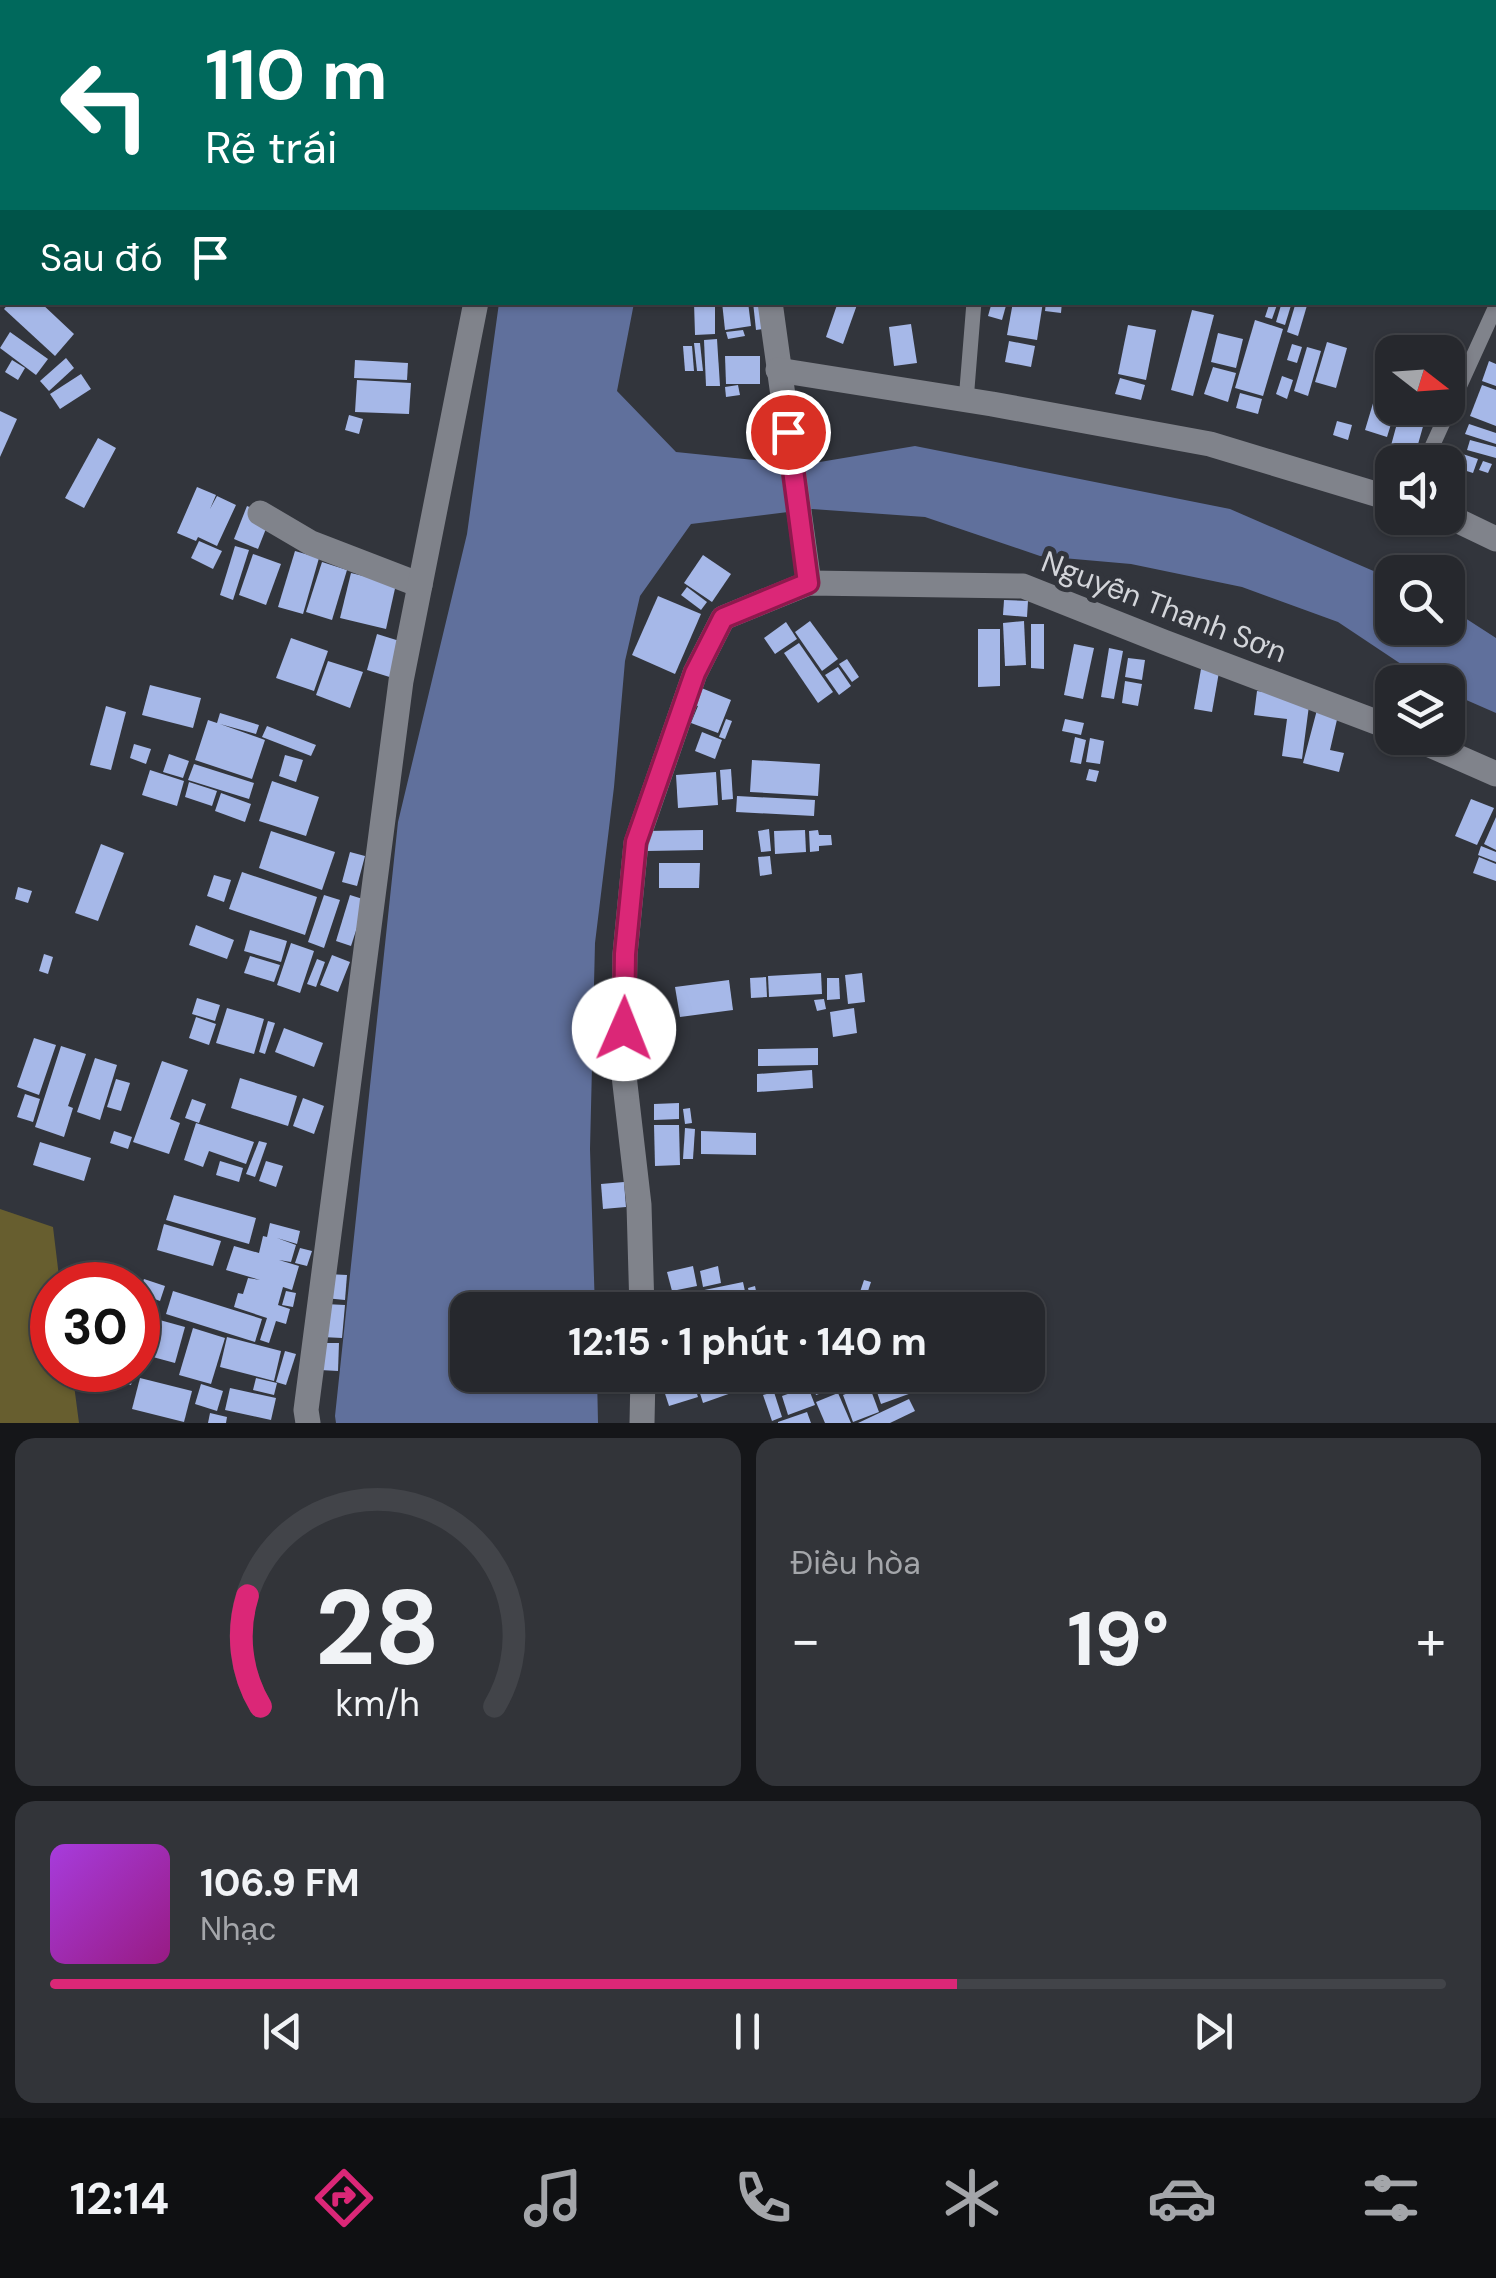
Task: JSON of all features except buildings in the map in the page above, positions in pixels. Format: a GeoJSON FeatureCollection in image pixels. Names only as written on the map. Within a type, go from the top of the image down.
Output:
{"type":"FeatureCollection","features":[{"type":"Feature","properties":{"kind":"street"},"geometry":{"type":"LineString","coordinates":[[308,1423],[306,1410],[400,681],[475,305]]}},
{"type":"Feature","properties":{"kind":"street"},"geometry":{"type":"LineString","coordinates":[[770,305],[808,583]]}},
{"type":"Feature","properties":{"kind":"street"},"geometry":{"type":"LineString","coordinates":[[778,370],[1210,444],[1375,494]]}},
{"type":"Feature","properties":{"kind":"street"},"geometry":{"type":"LineString","coordinates":[[260,513],[311,542],[420,586]]}},
{"type":"Feature","properties":{"kind":"street"},"geometry":{"type":"LineString","coordinates":[[1465,524],[1496,539]]}},
{"type":"Feature","properties":{"kind":"street","name":"Nguyễn Thanh Sơn"},"geometry":{"type":"LineString","coordinates":[[641,1292],[639,1205],[623,1067],[625,954],[636,842],[695,673],[723,618],[808,583],[1024,586],[1375,722]]}},
{"type":"Feature","properties":{"kind":"street"},"geometry":{"type":"LineString","coordinates":[[1453,755],[1496,774]]}},
{"type":"Feature","properties":{"kind":"street"},"geometry":{"type":"LineString","coordinates":[[642,1423],[643,1392]]}},
{"type":"Feature","properties":{"kind":"lane"},"geometry":{"type":"LineString","coordinates":[[966,401],[974,305]]}},
{"type":"Feature","properties":{"kind":"lane"},"geometry":{"type":"LineString","coordinates":[[1433,445],[1496,306]]}},
{"type":"Feature","properties":{"kind":"shaded area"},"geometry":{"type":"Polygon","coordinates":[[[0,1209],[53,1227],[57,1262],[30,1262],[30,1392],[75,1392],[79,1423],[0,1423],[0,1209]]]}},
{"type":"Feature","properties":{"kind":"water"},"geometry":{"type":"Polygon","coordinates":[[[499,305],[634,305],[617,391],[676,452],[802,465],[915,446],[1230,509],[1375,572],[1375,645],[1465,645],[1465,618],[1496,638],[1496,713],[1465,699],[1465,665],[1402,665],[1338,622],[1242,587],[1131,564],[1040,556],[925,517],[812,509],[691,524],[640,596],[625,661],[595,943],[590,1149],[594,1292],[450,1292],[450,1392],[597,1392],[598,1423],[336,1423],[398,822],[467,534],[499,305]]]}},
{"type":"Feature","properties":{"kind":"route"},"geometry":{"type":"LineString","coordinates":[[624,1029],[625,954],[636,842],[695,673],[723,618],[808,583],[788,432]]}}]}
